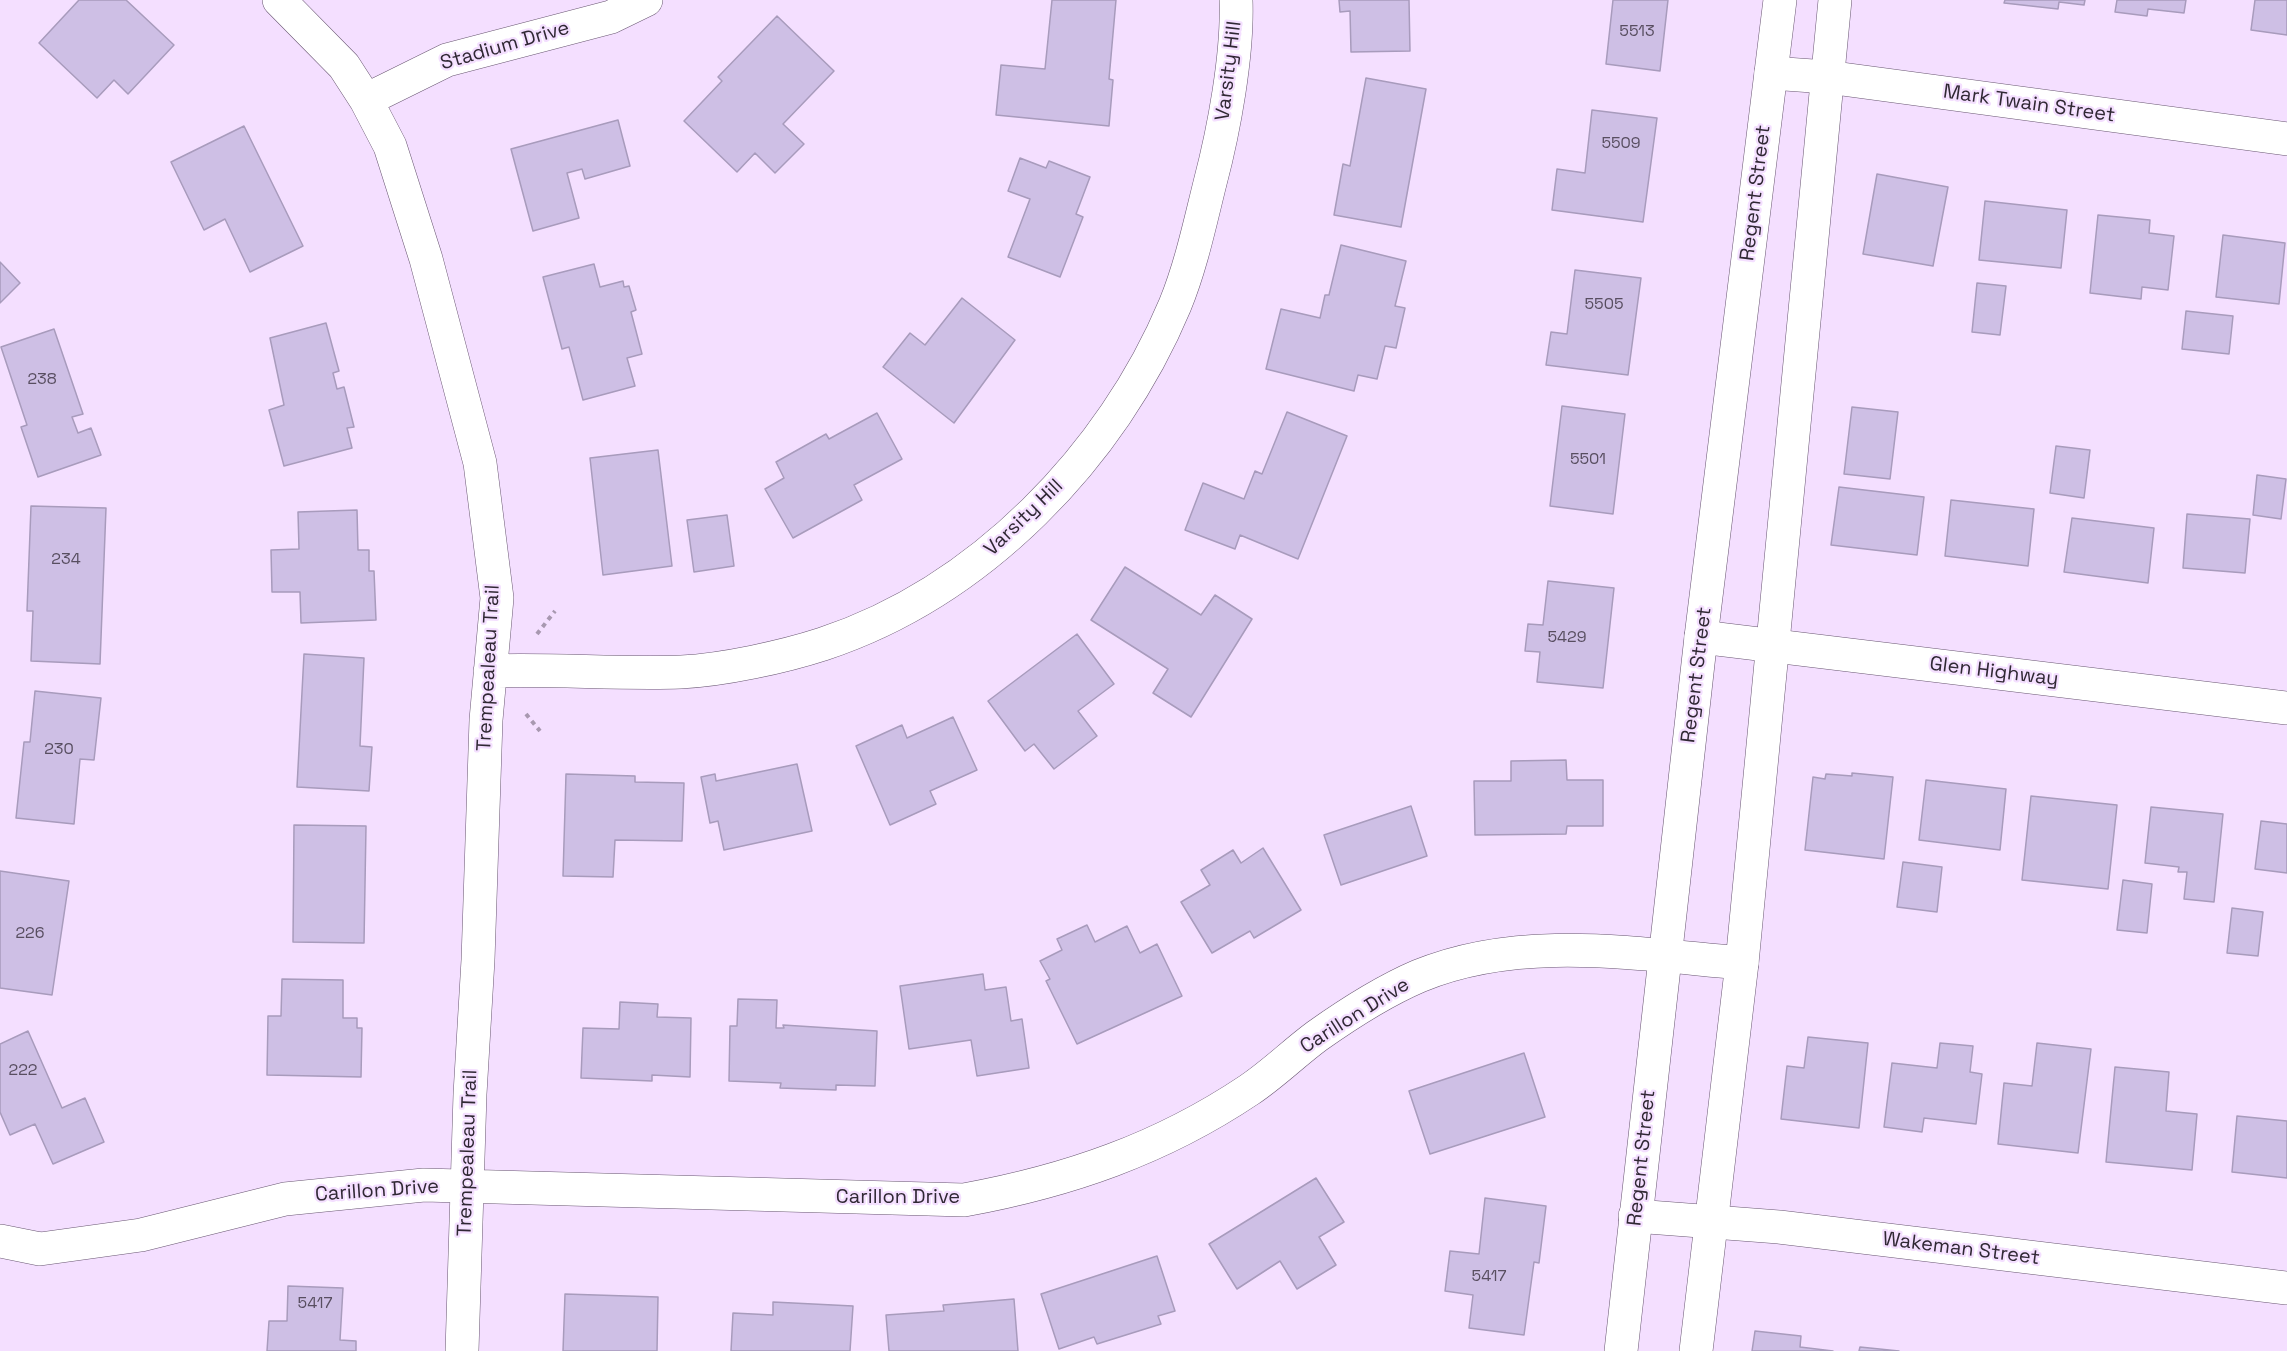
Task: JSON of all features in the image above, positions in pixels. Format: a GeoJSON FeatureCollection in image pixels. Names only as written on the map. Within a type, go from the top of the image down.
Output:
{"type":"FeatureCollection","features":[{"type":"Feature","properties":{"kind":"street","name":"Trempealeau Trail"},"geometry":{"type":"LineString","coordinates":[[279,0],[344,66],[366,100],[390,146],[426,259],[480,463],[497,598],[490,670],[466,1187],[462,1351]]}},
{"type":"Feature","properties":{"kind":"street","name":"Stadium Drive"},"geometry":{"type":"LineString","coordinates":[[366,100],[447,60],[611,17],[646,0]]}},
{"type":"Feature","properties":{"kind":"street","name":"Varsity Hill"},"geometry":{"type":"LineString","coordinates":[[490,670],[684,672],[761,660],[823,644],[874,622],[929,594],[991,552],[1043,505],[1086,453],[1139,376],[1175,304],[1197,235],[1220,146],[1229,82],[1236,0]]}},
{"type":"Feature","properties":{"kind":"street","name":"Regent Street"},"geometry":{"type":"LineString","coordinates":[[1621,1351],[1701,637],[1780,0]]}},
{"type":"Feature","properties":{"kind":"street"},"geometry":{"type":"LineString","coordinates":[[1696,1351],[1742,963],[1835,0]]}},
{"type":"Feature","properties":{"kind":"street","name":"Mark Twain Street"},"geometry":{"type":"LineString","coordinates":[[1772,73],[1827,77],[2287,139]]}},
{"type":"Feature","properties":{"kind":"street","name":"Glen Highway"},"geometry":{"type":"LineString","coordinates":[[1701,637],[2287,708]]}},
{"type":"Feature","properties":{"kind":"street","name":"Carillon Drive"},"geometry":{"type":"LineString","coordinates":[[0,1241],[40,1249],[141,1235],[285,1199],[424,1185],[964,1200],[1028,1189],[1092,1169],[1173,1135],[1250,1089],[1317,1035],[1384,994],[1419,976],[1474,959],[1549,950],[1665,956],[1742,963]]}},
{"type":"Feature","properties":{"kind":"street","name":"Wakeman Street"},"geometry":{"type":"LineString","coordinates":[[1635,1216],[1710,1221],[2287,1288]]}},
{"type":"Feature","properties":{"kind":"building"},"geometry":{"type":"Polygon","coordinates":[[[79,0],[126,0],[174,45],[128,94],[114,80],[97,98],[39,43],[79,0]]]}},
{"type":"Feature","properties":{"kind":"building"},"geometry":{"type":"Polygon","coordinates":[[[1052,0],[1116,0],[1109,79],[1113,80],[1109,126],[996,115],[1001,65],[1045,69],[1052,0]]]}},
{"type":"Feature","properties":{"kind":"building"},"geometry":{"type":"Polygon","coordinates":[[[1339,0],[1409,0],[1410,51],[1351,52],[1350,11],[1340,12],[1339,0]]]}},
{"type":"Feature","properties":{"kind":"building"},"geometry":{"type":"Polygon","coordinates":[[[1613,0],[1668,0],[1660,71],[1606,64],[1613,0]]]}},
{"type":"Feature","properties":{"kind":"building"},"geometry":{"type":"Polygon","coordinates":[[[2005,0],[2085,0],[2084,5],[2059,2],[2058,9],[2004,3],[2005,0]]]}},
{"type":"Feature","properties":{"kind":"building"},"geometry":{"type":"Polygon","coordinates":[[[2117,0],[2186,0],[2184,13],[2148,9],[2147,16],[2115,12],[2117,0]]]}},
{"type":"Feature","properties":{"kind":"building"},"geometry":{"type":"Polygon","coordinates":[[[2255,0],[2287,0],[2287,35],[2251,30],[2255,0]]]}},
{"type":"Feature","properties":{"kind":"building"},"geometry":{"type":"Polygon","coordinates":[[[777,16],[834,71],[783,124],[804,144],[775,173],[755,153],[737,172],[684,121],[722,81],[718,77],[777,16]]]}},
{"type":"Feature","properties":{"kind":"building"},"geometry":{"type":"Polygon","coordinates":[[[1366,78],[1426,89],[1401,227],[1334,215],[1343,164],[1350,166],[1366,78]]]}},
{"type":"Feature","properties":{"kind":"building"},"geometry":{"type":"Polygon","coordinates":[[[1592,110],[1657,118],[1643,222],[1552,210],[1557,169],[1585,173],[1592,110]]]}},
{"type":"Feature","properties":{"kind":"building"},"geometry":{"type":"Polygon","coordinates":[[[618,120],[630,166],[585,179],[582,169],[567,173],[579,218],[533,231],[511,149],[618,120]]]}},
{"type":"Feature","properties":{"kind":"building"},"geometry":{"type":"Polygon","coordinates":[[[244,126],[303,246],[250,272],[225,219],[204,230],[171,162],[244,126]]]}},
{"type":"Feature","properties":{"kind":"building"},"geometry":{"type":"Polygon","coordinates":[[[1020,158],[1046,168],[1049,161],[1090,177],[1076,214],[1083,217],[1060,277],[1008,257],[1030,199],[1008,191],[1020,158]]]}},
{"type":"Feature","properties":{"kind":"building"},"geometry":{"type":"Polygon","coordinates":[[[1877,174],[1948,187],[1933,266],[1863,254],[1877,174]]]}},
{"type":"Feature","properties":{"kind":"building"},"geometry":{"type":"Polygon","coordinates":[[[1985,201],[2067,210],[2061,268],[1979,260],[1985,201]]]}},
{"type":"Feature","properties":{"kind":"building"},"geometry":{"type":"Polygon","coordinates":[[[2098,215],[2150,220],[2149,233],[2174,236],[2168,290],[2142,287],[2141,299],[2090,293],[2098,215]]]}},
{"type":"Feature","properties":{"kind":"building"},"geometry":{"type":"Polygon","coordinates":[[[2223,235],[2285,243],[2279,304],[2216,297],[2223,235]]]}},
{"type":"Feature","properties":{"kind":"building"},"geometry":{"type":"Polygon","coordinates":[[[1341,245],[1406,261],[1395,306],[1405,308],[1396,348],[1385,346],[1377,379],[1358,375],[1354,391],[1266,369],[1281,309],[1320,318],[1325,295],[1329,295],[1341,245]]]}},
{"type":"Feature","properties":{"kind":"building"},"geometry":{"type":"Polygon","coordinates":[[[0,262],[20,283],[0,303],[0,262]]]}},
{"type":"Feature","properties":{"kind":"building"},"geometry":{"type":"Polygon","coordinates":[[[594,264],[600,287],[623,281],[624,287],[629,286],[636,310],[631,312],[642,354],[627,358],[635,386],[583,400],[569,347],[562,349],[543,277],[594,264]]]}},
{"type":"Feature","properties":{"kind":"building"},"geometry":{"type":"Polygon","coordinates":[[[1575,270],[1641,278],[1628,375],[1546,365],[1551,332],[1567,334],[1575,270]]]}},
{"type":"Feature","properties":{"kind":"building"},"geometry":{"type":"Polygon","coordinates":[[[1977,283],[2006,286],[2000,335],[1972,332],[1977,283]]]}},
{"type":"Feature","properties":{"kind":"building"},"geometry":{"type":"Polygon","coordinates":[[[962,298],[1015,340],[954,423],[883,367],[910,333],[925,345],[962,298]]]}},
{"type":"Feature","properties":{"kind":"building"},"geometry":{"type":"Polygon","coordinates":[[[2186,311],[2233,316],[2229,354],[2182,349],[2186,311]]]}},
{"type":"Feature","properties":{"kind":"building"},"geometry":{"type":"Polygon","coordinates":[[[326,323],[339,371],[333,373],[337,389],[344,387],[354,427],[347,428],[352,448],[284,466],[269,410],[284,405],[270,338],[326,323]]]}},
{"type":"Feature","properties":{"kind":"building"},"geometry":{"type":"Polygon","coordinates":[[[54,329],[83,414],[72,417],[78,433],[91,428],[101,455],[38,477],[21,427],[27,425],[1,347],[54,329]]]}},
{"type":"Feature","properties":{"kind":"building"},"geometry":{"type":"Polygon","coordinates":[[[1562,406],[1625,414],[1613,514],[1550,506],[1562,406]]]}},
{"type":"Feature","properties":{"kind":"building"},"geometry":{"type":"Polygon","coordinates":[[[1852,407],[1898,412],[1890,479],[1844,474],[1852,407]]]}},
{"type":"Feature","properties":{"kind":"building"},"geometry":{"type":"Polygon","coordinates":[[[1287,412],[1347,436],[1298,559],[1240,535],[1235,549],[1185,530],[1203,483],[1244,499],[1255,471],[1262,474],[1287,412]]]}},
{"type":"Feature","properties":{"kind":"building"},"geometry":{"type":"Polygon","coordinates":[[[877,413],[902,459],[854,485],[862,500],[793,538],[765,489],[784,478],[776,462],[826,434],[829,439],[877,413]]]}},
{"type":"Feature","properties":{"kind":"building"},"geometry":{"type":"Polygon","coordinates":[[[2056,446],[2090,450],[2084,498],[2050,493],[2056,446]]]}},
{"type":"Feature","properties":{"kind":"building"},"geometry":{"type":"Polygon","coordinates":[[[658,450],[672,566],[603,575],[590,458],[658,450]]]}},
{"type":"Feature","properties":{"kind":"building"},"geometry":{"type":"Polygon","coordinates":[[[2257,475],[2286,479],[2281,519],[2253,515],[2257,475]]]}},
{"type":"Feature","properties":{"kind":"building"},"geometry":{"type":"Polygon","coordinates":[[[1839,487],[1924,497],[1917,555],[1831,545],[1839,487]]]}},
{"type":"Feature","properties":{"kind":"building"},"geometry":{"type":"Polygon","coordinates":[[[1951,500],[2034,509],[2028,566],[1945,556],[1951,500]]]}},
{"type":"Feature","properties":{"kind":"building"},"geometry":{"type":"Polygon","coordinates":[[[31,506],[106,508],[100,664],[31,661],[33,611],[27,611],[31,506]]]}},
{"type":"Feature","properties":{"kind":"building"},"geometry":{"type":"Polygon","coordinates":[[[357,510],[358,550],[369,550],[369,571],[374,571],[376,620],[301,623],[300,592],[272,592],[271,550],[299,549],[298,512],[357,510]]]}},
{"type":"Feature","properties":{"kind":"building"},"geometry":{"type":"Polygon","coordinates":[[[2187,514],[2250,519],[2245,573],[2183,568],[2187,514]]]}},
{"type":"Feature","properties":{"kind":"building"},"geometry":{"type":"Polygon","coordinates":[[[727,515],[734,566],[694,572],[687,520],[727,515]]]}},
{"type":"Feature","properties":{"kind":"building"},"geometry":{"type":"Polygon","coordinates":[[[2072,518],[2154,528],[2148,583],[2064,572],[2072,518]]]}},
{"type":"Feature","properties":{"kind":"building"},"geometry":{"type":"Polygon","coordinates":[[[1125,567],[1201,615],[1215,595],[1252,619],[1191,717],[1153,693],[1168,669],[1091,620],[1125,567]]]}},
{"type":"Feature","properties":{"kind":"building"},"geometry":{"type":"Polygon","coordinates":[[[1548,581],[1614,588],[1603,688],[1537,682],[1540,652],[1525,651],[1528,624],[1543,625],[1548,581]]]}},
{"type":"Feature","properties":{"kind":"building"},"geometry":{"type":"Polygon","coordinates":[[[1077,634],[1114,684],[1078,711],[1097,736],[1054,769],[1034,744],[1025,751],[988,701],[1077,634]]]}},
{"type":"Feature","properties":{"kind":"building"},"geometry":{"type":"Polygon","coordinates":[[[304,654],[364,658],[360,746],[372,747],[369,791],[297,787],[304,654]]]}},
{"type":"Feature","properties":{"kind":"building"},"geometry":{"type":"Polygon","coordinates":[[[35,691],[101,698],[94,760],[80,759],[74,824],[16,818],[24,742],[30,742],[35,691]]]}},
{"type":"Feature","properties":{"kind":"building"},"geometry":{"type":"Polygon","coordinates":[[[953,717],[977,770],[930,791],[936,804],[890,825],[856,746],[902,725],[907,738],[953,717]]]}},
{"type":"Feature","properties":{"kind":"building"},"geometry":{"type":"Polygon","coordinates":[[[1566,760],[1567,780],[1603,780],[1603,826],[1567,826],[1566,834],[1475,835],[1474,781],[1511,781],[1511,761],[1566,760]]]}},
{"type":"Feature","properties":{"kind":"building"},"geometry":{"type":"Polygon","coordinates":[[[797,764],[812,831],[724,850],[718,821],[710,823],[701,777],[715,774],[716,781],[797,764]]]}},
{"type":"Feature","properties":{"kind":"building"},"geometry":{"type":"Polygon","coordinates":[[[1852,773],[1893,777],[1884,859],[1805,850],[1813,777],[1825,779],[1826,774],[1852,776],[1852,773]]]}},
{"type":"Feature","properties":{"kind":"building"},"geometry":{"type":"Polygon","coordinates":[[[566,774],[635,776],[635,782],[684,783],[682,841],[615,840],[613,877],[563,876],[566,774]]]}},
{"type":"Feature","properties":{"kind":"building"},"geometry":{"type":"Polygon","coordinates":[[[1926,780],[2006,789],[2000,850],[1919,840],[1926,780]]]}},
{"type":"Feature","properties":{"kind":"building"},"geometry":{"type":"Polygon","coordinates":[[[2031,796],[2117,805],[2108,889],[2022,880],[2031,796]]]}},
{"type":"Feature","properties":{"kind":"building"},"geometry":{"type":"Polygon","coordinates":[[[1411,806],[1427,856],[1341,885],[1324,835],[1411,806]]]}},
{"type":"Feature","properties":{"kind":"building"},"geometry":{"type":"Polygon","coordinates":[[[2151,807],[2223,814],[2214,902],[2184,899],[2187,872],[2178,872],[2179,867],[2145,863],[2151,807]]]}},
{"type":"Feature","properties":{"kind":"building"},"geometry":{"type":"Polygon","coordinates":[[[2261,821],[2287,824],[2287,873],[2255,869],[2261,821]]]}},
{"type":"Feature","properties":{"kind":"building"},"geometry":{"type":"Polygon","coordinates":[[[294,825],[366,826],[364,943],[293,942],[294,825]]]}},
{"type":"Feature","properties":{"kind":"building"},"geometry":{"type":"Polygon","coordinates":[[[1263,848],[1301,910],[1254,938],[1250,931],[1212,953],[1181,902],[1210,885],[1201,870],[1233,850],[1241,863],[1263,848]]]}},
{"type":"Feature","properties":{"kind":"building"},"geometry":{"type":"Polygon","coordinates":[[[1903,862],[1942,867],[1937,912],[1897,907],[1903,862]]]}},
{"type":"Feature","properties":{"kind":"building"},"geometry":{"type":"Polygon","coordinates":[[[0,871],[69,881],[52,995],[0,988],[0,871]]]}},
{"type":"Feature","properties":{"kind":"building"},"geometry":{"type":"Polygon","coordinates":[[[2123,880],[2152,884],[2147,933],[2117,930],[2123,880]]]}},
{"type":"Feature","properties":{"kind":"building"},"geometry":{"type":"Polygon","coordinates":[[[2232,908],[2263,912],[2258,956],[2227,953],[2232,908]]]}},
{"type":"Feature","properties":{"kind":"building"},"geometry":{"type":"Polygon","coordinates":[[[1087,925],[1095,942],[1127,926],[1140,953],[1157,944],[1182,996],[1077,1044],[1046,981],[1050,979],[1040,961],[1062,950],[1057,939],[1087,925]]]}},
{"type":"Feature","properties":{"kind":"building"},"geometry":{"type":"Polygon","coordinates":[[[983,974],[985,990],[1006,987],[1011,1021],[1022,1019],[1029,1068],[977,1076],[971,1040],[909,1049],[900,986],[983,974]]]}},
{"type":"Feature","properties":{"kind":"building"},"geometry":{"type":"Polygon","coordinates":[[[282,979],[343,980],[343,1018],[357,1018],[357,1028],[362,1028],[361,1077],[267,1075],[268,1016],[281,1016],[282,979]]]}},
{"type":"Feature","properties":{"kind":"building"},"geometry":{"type":"Polygon","coordinates":[[[738,999],[777,1000],[776,1028],[784,1028],[783,1025],[877,1031],[875,1086],[836,1085],[836,1090],[780,1088],[781,1083],[729,1081],[730,1026],[737,1026],[738,999]]]}},
{"type":"Feature","properties":{"kind":"building"},"geometry":{"type":"Polygon","coordinates":[[[620,1002],[658,1004],[657,1017],[691,1018],[690,1077],[652,1075],[652,1081],[581,1078],[583,1028],[619,1029],[620,1002]]]}},
{"type":"Feature","properties":{"kind":"building"},"geometry":{"type":"Polygon","coordinates":[[[28,1031],[62,1108],[85,1098],[104,1142],[53,1164],[35,1124],[10,1135],[0,1112],[0,1044],[28,1031]]]}},
{"type":"Feature","properties":{"kind":"building"},"geometry":{"type":"Polygon","coordinates":[[[1808,1037],[1868,1043],[1859,1128],[1781,1119],[1787,1066],[1804,1068],[1808,1037]]]}},
{"type":"Feature","properties":{"kind":"building"},"geometry":{"type":"Polygon","coordinates":[[[1940,1043],[1973,1046],[1970,1072],[1982,1074],[1976,1124],[1924,1118],[1922,1132],[1884,1127],[1892,1063],[1937,1068],[1940,1043]]]}},
{"type":"Feature","properties":{"kind":"building"},"geometry":{"type":"Polygon","coordinates":[[[2037,1043],[2091,1049],[2078,1153],[1998,1144],[2004,1083],[2032,1086],[2037,1043]]]}},
{"type":"Feature","properties":{"kind":"building"},"geometry":{"type":"Polygon","coordinates":[[[1524,1053],[1545,1117],[1430,1154],[1409,1091],[1524,1053]]]}},
{"type":"Feature","properties":{"kind":"building"},"geometry":{"type":"Polygon","coordinates":[[[2115,1067],[2169,1072],[2166,1111],[2197,1114],[2192,1170],[2106,1162],[2115,1067]]]}},
{"type":"Feature","properties":{"kind":"building"},"geometry":{"type":"Polygon","coordinates":[[[2237,1116],[2287,1121],[2287,1178],[2232,1172],[2237,1116]]]}},
{"type":"Feature","properties":{"kind":"building"},"geometry":{"type":"Polygon","coordinates":[[[1316,1178],[1344,1222],[1319,1237],[1336,1265],[1297,1289],[1280,1261],[1237,1289],[1209,1244],[1316,1178]]]}},
{"type":"Feature","properties":{"kind":"building"},"geometry":{"type":"Polygon","coordinates":[[[1485,1198],[1546,1206],[1539,1263],[1534,1262],[1524,1335],[1469,1328],[1473,1295],[1445,1291],[1450,1251],[1479,1254],[1485,1198]]]}},
{"type":"Feature","properties":{"kind":"building"},"geometry":{"type":"Polygon","coordinates":[[[1157,1256],[1175,1311],[1158,1316],[1161,1324],[1097,1344],[1094,1337],[1059,1349],[1041,1294],[1157,1256]]]}},
{"type":"Feature","properties":{"kind":"building"},"geometry":{"type":"Polygon","coordinates":[[[288,1286],[343,1288],[340,1340],[356,1341],[356,1351],[267,1351],[269,1321],[287,1321],[288,1286]]]}},
{"type":"Feature","properties":{"kind":"building"},"geometry":{"type":"Polygon","coordinates":[[[565,1294],[658,1297],[657,1351],[563,1351],[565,1294]]]}},
{"type":"Feature","properties":{"kind":"building"},"geometry":{"type":"Polygon","coordinates":[[[1014,1299],[1018,1351],[889,1351],[886,1315],[944,1311],[943,1305],[1014,1299]]]}},
{"type":"Feature","properties":{"kind":"building"},"geometry":{"type":"Polygon","coordinates":[[[773,1302],[853,1306],[850,1351],[731,1351],[733,1313],[773,1315],[773,1302]]]}},
{"type":"Feature","properties":{"kind":"building"},"geometry":{"type":"Polygon","coordinates":[[[1755,1331],[1801,1336],[1800,1347],[1833,1351],[1752,1351],[1755,1331]]]}},
{"type":"Feature","properties":{"kind":"building"},"geometry":{"type":"Polygon","coordinates":[[[1860,1347],[1899,1351],[1859,1351],[1860,1347]]]}}]}
